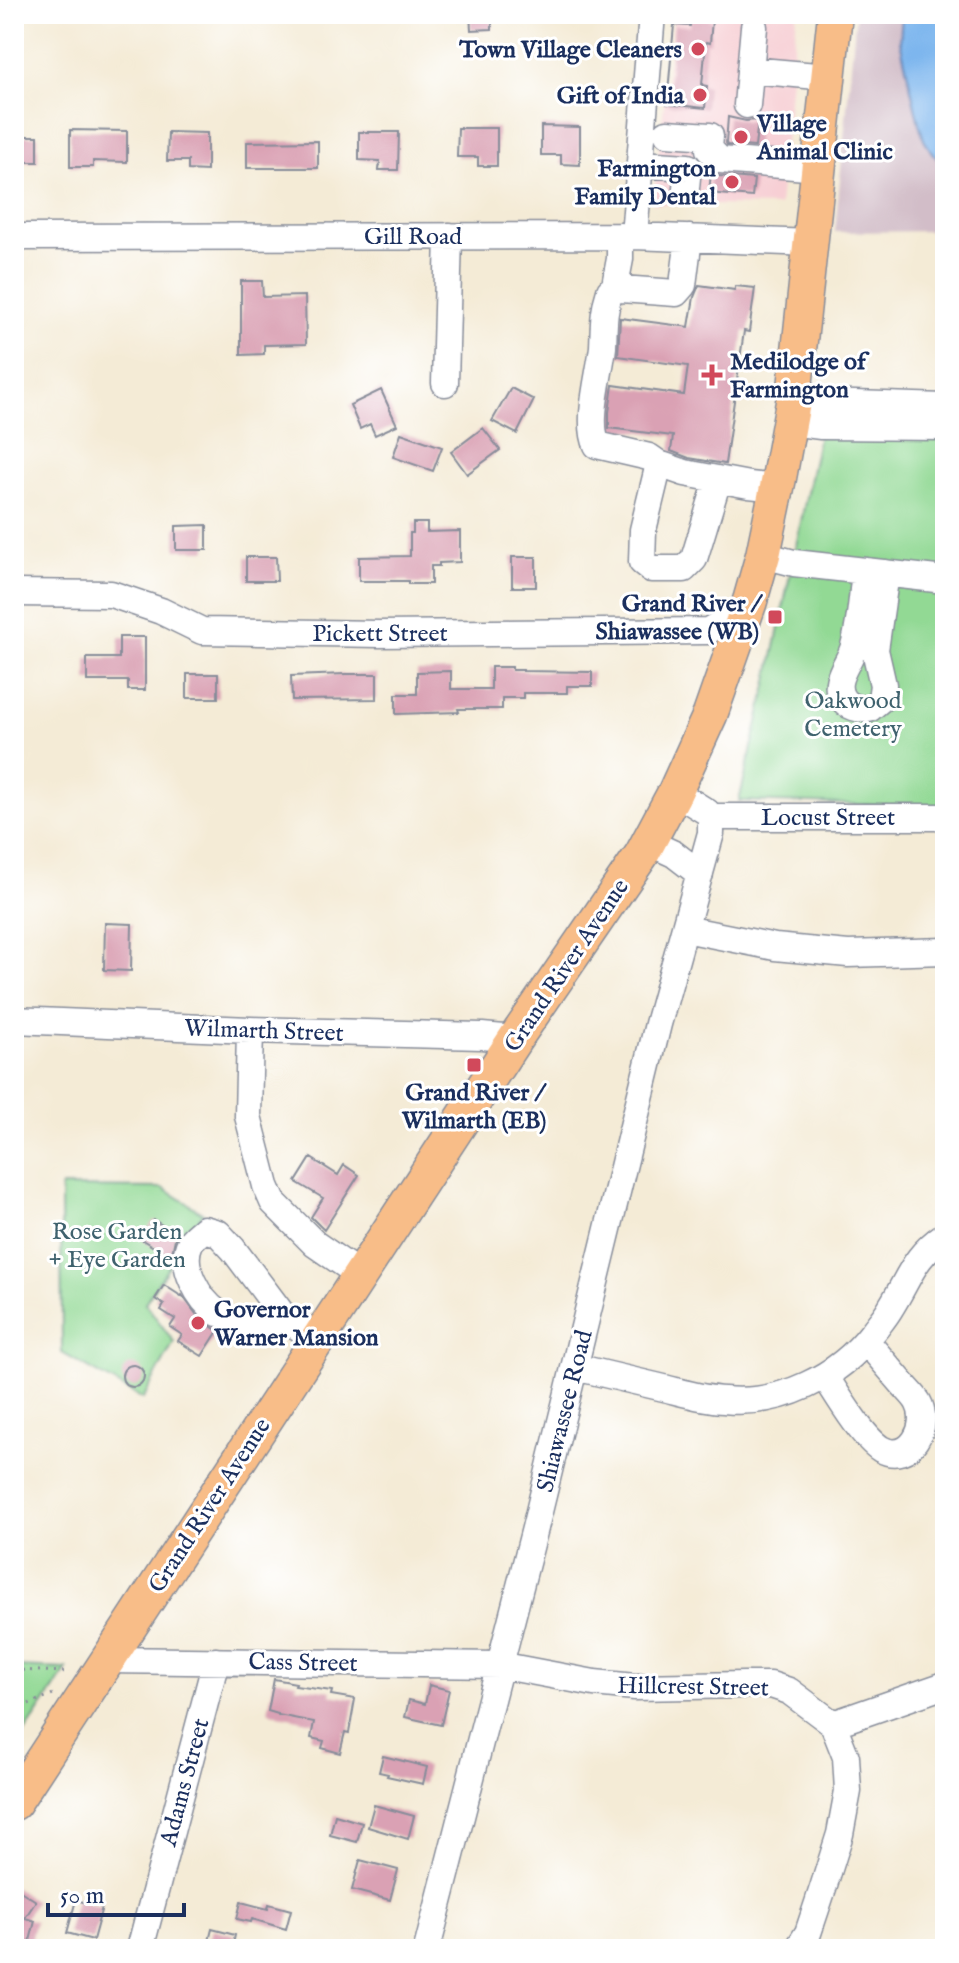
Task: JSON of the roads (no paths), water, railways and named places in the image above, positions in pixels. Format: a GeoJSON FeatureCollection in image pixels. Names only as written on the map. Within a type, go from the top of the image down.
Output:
{"type":"FeatureCollection","features":[{"type":"Feature","properties":{"kind":"main road","name":"Grand River Avenue"},"geometry":{"type":"LineString","coordinates":[[14,1803],[515,1039],[642,854],[675,792],[710,715],[747,607],[763,555],[777,488],[792,410],[835,14]]}},
{"type":"Feature","properties":{"kind":"street"},"geometry":{"type":"LineString","coordinates":[[621,289],[616,280],[640,164],[652,14]]}},
{"type":"Feature","properties":{"kind":"street"},"geometry":{"type":"LineString","coordinates":[[747,105],[754,27]]}},
{"type":"Feature","properties":{"kind":"street"},"geometry":{"type":"LineString","coordinates":[[750,70],[828,77]]}},
{"type":"Feature","properties":{"kind":"street"},"geometry":{"type":"LineString","coordinates":[[667,133],[710,136],[709,149],[720,160],[819,168]]}},
{"type":"Feature","properties":{"kind":"street"},"geometry":{"type":"LineString","coordinates":[[640,164],[688,167],[686,188]]}},
{"type":"Feature","properties":{"kind":"street"},"geometry":{"type":"LineString","coordinates":[[445,383],[449,236]]}},
{"type":"Feature","properties":{"kind":"street","name":"Gill Road"},"geometry":{"type":"LineString","coordinates":[[14,237],[627,236],[812,243]]}},
{"type":"Feature","properties":{"kind":"street"},"geometry":{"type":"LineString","coordinates":[[689,238],[683,285],[676,293],[610,291],[604,309],[603,347],[593,417],[595,441],[597,445],[649,457],[685,473],[777,488]]}},
{"type":"Feature","properties":{"kind":"street"},"geometry":{"type":"LineString","coordinates":[[792,410],[827,403],[945,407]]}},
{"type":"Feature","properties":{"kind":"street"},"geometry":{"type":"LineString","coordinates":[[792,410],[821,426],[945,427]]}},
{"type":"Feature","properties":{"kind":"street"},"geometry":{"type":"LineString","coordinates":[[659,464],[643,530],[642,562],[651,569],[684,569],[694,559],[718,480]]}},
{"type":"Feature","properties":{"kind":"street"},"geometry":{"type":"LineString","coordinates":[[763,555],[794,563],[945,580]]}},
{"type":"Feature","properties":{"kind":"street","name":"Pickett Street"},"geometry":{"type":"LineString","coordinates":[[14,593],[111,594],[161,611],[202,631],[379,634],[708,631],[747,607]]}},
{"type":"Feature","properties":{"kind":"street"},"geometry":{"type":"LineString","coordinates":[[675,792],[700,806],[711,817]]}},
{"type":"Feature","properties":{"kind":"street","name":"Locust Street"},"geometry":{"type":"LineString","coordinates":[[711,817],[945,817]]}},
{"type":"Feature","properties":{"kind":"street","name":"Shiawassee Road"},"geometry":{"type":"LineString","coordinates":[[430,1948],[654,1039],[711,833],[711,817]]}},
{"type":"Feature","properties":{"kind":"street"},"geometry":{"type":"LineString","coordinates":[[648,842],[674,854],[700,874]]}},
{"type":"Feature","properties":{"kind":"street"},"geometry":{"type":"LineString","coordinates":[[685,929],[775,947],[848,954],[945,951]]}},
{"type":"Feature","properties":{"kind":"street","name":"Wilmarth Street"},"geometry":{"type":"LineString","coordinates":[[14,1020],[515,1039]]}},
{"type":"Feature","properties":{"kind":"street"},"geometry":{"type":"LineString","coordinates":[[250,1030],[248,1116],[273,1202],[315,1244],[360,1275]]}},
{"type":"Feature","properties":{"kind":"street"},"geometry":{"type":"LineString","coordinates":[[285,1318],[245,1326],[208,1306],[186,1263],[190,1242],[204,1229],[218,1233],[285,1318],[317,1340]]}},
{"type":"Feature","properties":{"kind":"street"},"geometry":{"type":"LineString","coordinates":[[575,1367],[702,1398],[727,1401],[754,1400],[794,1391],[825,1376],[866,1341],[891,1307],[910,1270],[930,1245],[945,1235]]}},
{"type":"Feature","properties":{"kind":"street"},"geometry":{"type":"LineString","coordinates":[[825,1376],[864,1432],[879,1447],[889,1452],[903,1452],[914,1443],[920,1434],[923,1418],[918,1402],[866,1341]]}},
{"type":"Feature","properties":{"kind":"street","name":"Cass Street"},"geometry":{"type":"LineString","coordinates":[[107,1660],[499,1665]]}},
{"type":"Feature","properties":{"kind":"street","name":"Adams Street"},"geometry":{"type":"LineString","coordinates":[[140,1949],[216,1661]]}},
{"type":"Feature","properties":{"kind":"street","name":"Hillcrest Street"},"geometry":{"type":"LineString","coordinates":[[499,1665],[594,1683],[635,1687],[771,1685],[805,1701],[833,1724]]}},
{"type":"Feature","properties":{"kind":"street"},"geometry":{"type":"LineString","coordinates":[[798,1949],[808,1933],[823,1888],[840,1834],[848,1791],[846,1757],[833,1724],[945,1685]]}},
{"type":"Feature","properties":{"kind":"water"},"geometry":{"type":"Polygon","coordinates":[[[902,14],[945,14],[945,166],[924,140],[919,124],[900,41],[902,14]]]}},
{"type":"Feature","properties":{"kind":"place","name":"Town Village Cleaners"},"geometry":{"type":"Point","coordinates":[698,49]}},
{"type":"Feature","properties":{"kind":"place","name":"Gift of India"},"geometry":{"type":"Point","coordinates":[700,95]}},
{"type":"Feature","properties":{"kind":"place","name":"Village Animal Clinic"},"geometry":{"type":"Point","coordinates":[741,137]}},
{"type":"Feature","properties":{"kind":"place","name":"Farmington Family Dental"},"geometry":{"type":"Point","coordinates":[732,182]}},
{"type":"Feature","properties":{"kind":"place","name":"Medilodge of Farmington"},"geometry":{"type":"Point","coordinates":[712,375]}},
{"type":"Feature","properties":{"kind":"place","name":"Grand River / Shiawassee (WB)"},"geometry":{"type":"Point","coordinates":[775,617]}},
{"type":"Feature","properties":{"kind":"place","name":"Grand River / Wilmarth (EB)"},"geometry":{"type":"Point","coordinates":[474,1065]}},
{"type":"Feature","properties":{"kind":"place","name":"Governor Warner Mansion"},"geometry":{"type":"Point","coordinates":[198,1323]}},
{"type":"Feature","properties":{"kind":"park label","name":"Oakwood Cemetery"},"geometry":{"type":"Point","coordinates":[853,714]}},
{"type":"Feature","properties":{"kind":"park label","name":"Rose Garden + Eye Garden"},"geometry":{"type":"Point","coordinates":[117,1245]}}]}
